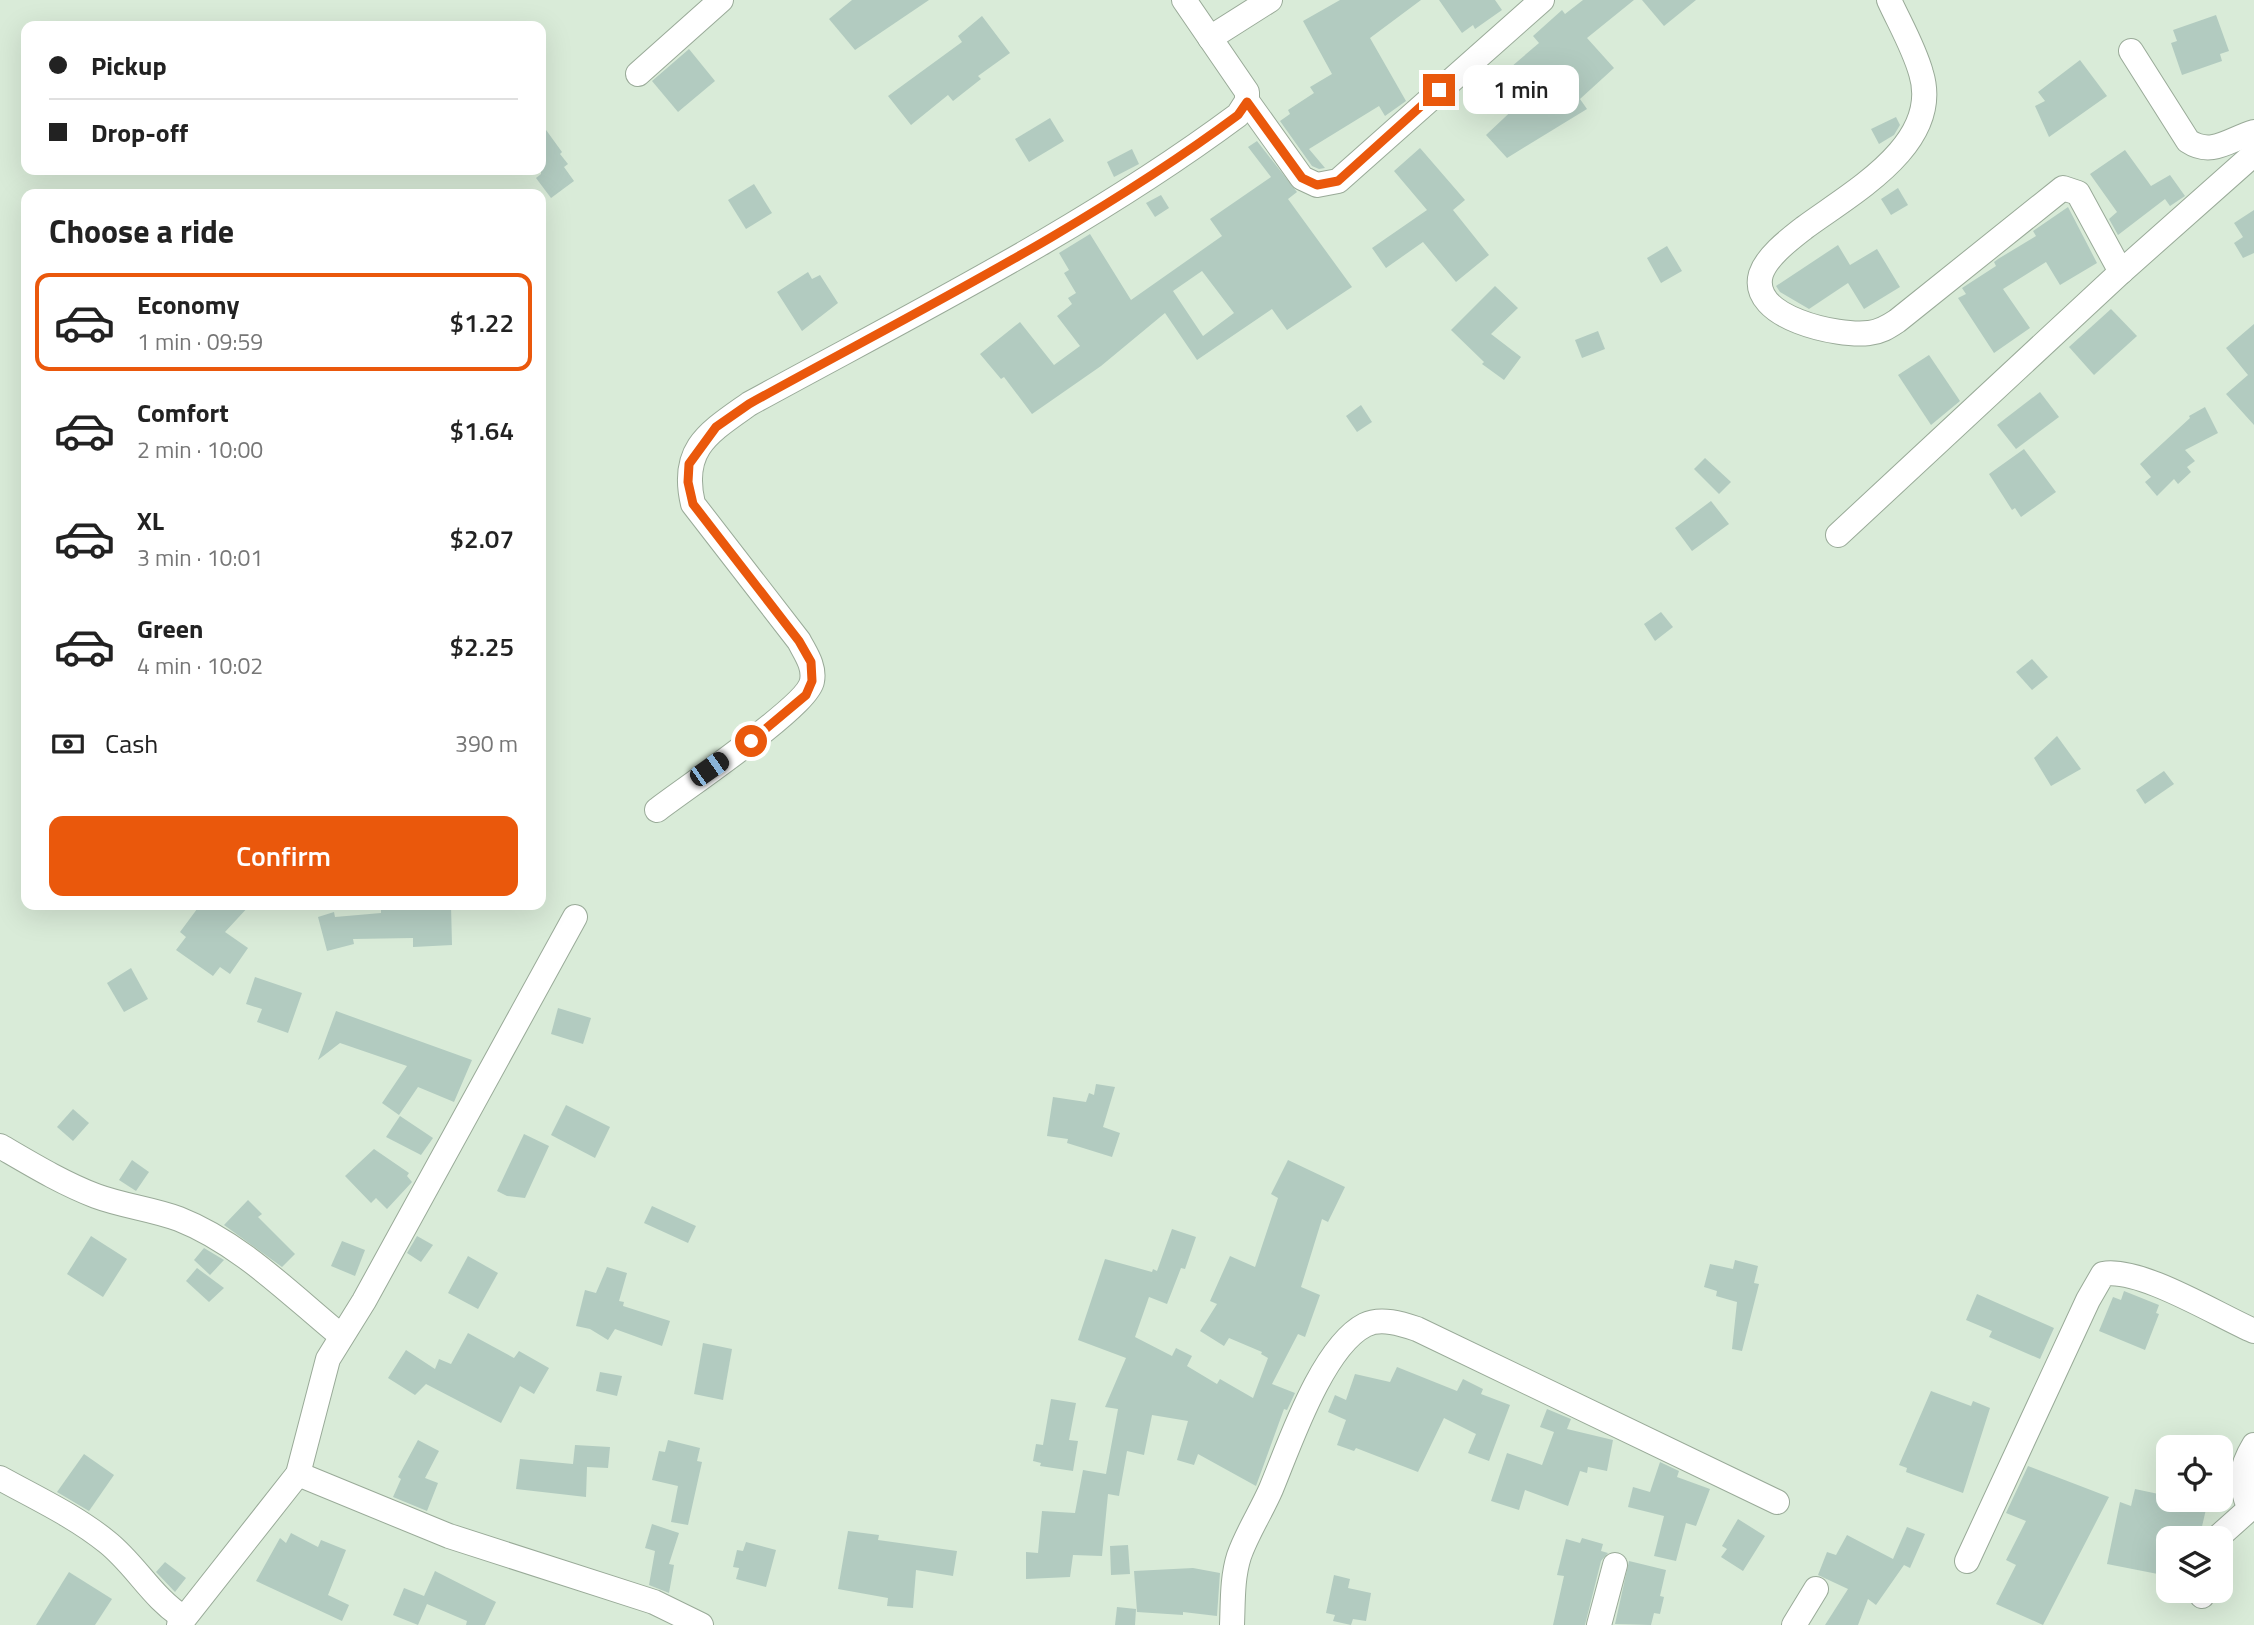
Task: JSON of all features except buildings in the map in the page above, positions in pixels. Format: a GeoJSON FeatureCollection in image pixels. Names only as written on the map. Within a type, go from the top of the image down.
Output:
{"type":"FeatureCollection","features":[{"type":"Feature","properties":{"kind":"street"},"geometry":{"type":"LineString","coordinates":[[638,74],[721,0]]}},
{"type":"Feature","properties":{"kind":"street"},"geometry":{"type":"LineString","coordinates":[[1184,0],[1240,79],[1247,102],[1302,178],[1317,185],[1338,181],[1542,0]]}},
{"type":"Feature","properties":{"kind":"street"},"geometry":{"type":"LineString","coordinates":[[1210,37],[1270,0]]}},
{"type":"Feature","properties":{"kind":"street"},"geometry":{"type":"LineString","coordinates":[[1889,0],[1922,75],[1919,123],[1900,155],[1798,233],[1769,260],[1761,275],[1760,288],[1770,306],[1785,317],[1818,327],[1855,334],[1878,331],[1897,320],[2063,188],[2078,193],[2121,272]]}},
{"type":"Feature","properties":{"kind":"street"},"geometry":{"type":"LineString","coordinates":[[2131,51],[2188,141],[2196,146],[2215,148],[2254,132]]}},
{"type":"Feature","properties":{"kind":"street"},"geometry":{"type":"LineString","coordinates":[[657,810],[771,726],[806,695],[812,681],[811,662],[799,641],[693,504],[688,482],[689,464],[716,427],[749,404],[1008,263],[1143,183],[1238,115],[1247,102]]}},
{"type":"Feature","properties":{"kind":"street"},"geometry":{"type":"LineString","coordinates":[[1838,535],[2121,272],[2254,154]]}},
{"type":"Feature","properties":{"kind":"street"},"geometry":{"type":"LineString","coordinates":[[0,1478],[66,1514],[107,1541],[131,1564],[163,1605],[181,1621],[298,1474],[319,1387],[340,1335],[364,1301],[575,917]]}},
{"type":"Feature","properties":{"kind":"street"},"geometry":{"type":"LineString","coordinates":[[0,1146],[74,1187],[178,1219],[205,1232],[251,1261],[340,1335]]}},
{"type":"Feature","properties":{"kind":"street"},"geometry":{"type":"LineString","coordinates":[[1967,1561],[2088,1300],[2103,1275],[2115,1272],[2145,1280],[2254,1331]]}},
{"type":"Feature","properties":{"kind":"street"},"geometry":{"type":"LineString","coordinates":[[1232,1625],[1239,1558],[1272,1487],[1294,1428],[1324,1372],[1353,1335],[1367,1324],[1383,1322],[1417,1329],[1777,1502]]}},
{"type":"Feature","properties":{"kind":"street"},"geometry":{"type":"LineString","coordinates":[[2230,1526],[2251,1506],[2241,1487],[2242,1470],[2254,1445]]}},
{"type":"Feature","properties":{"kind":"street"},"geometry":{"type":"LineString","coordinates":[[298,1474],[449,1536],[654,1602],[701,1625]]}},
{"type":"Feature","properties":{"kind":"street"},"geometry":{"type":"LineString","coordinates":[[1599,1625],[1615,1565]]}},
{"type":"Feature","properties":{"kind":"street"},"geometry":{"type":"LineString","coordinates":[[1794,1625],[1816,1589]]}},
{"type":"Feature","properties":{"kind":"route"},"geometry":{"type":"LineString","coordinates":[[751,741],[806,695],[812,681],[811,662],[777,609],[693,504],[688,482],[689,464],[716,427],[749,404],[1008,263],[1143,183],[1238,115],[1247,102],[1302,178],[1317,185],[1338,181],[1439,90]]}}]}
